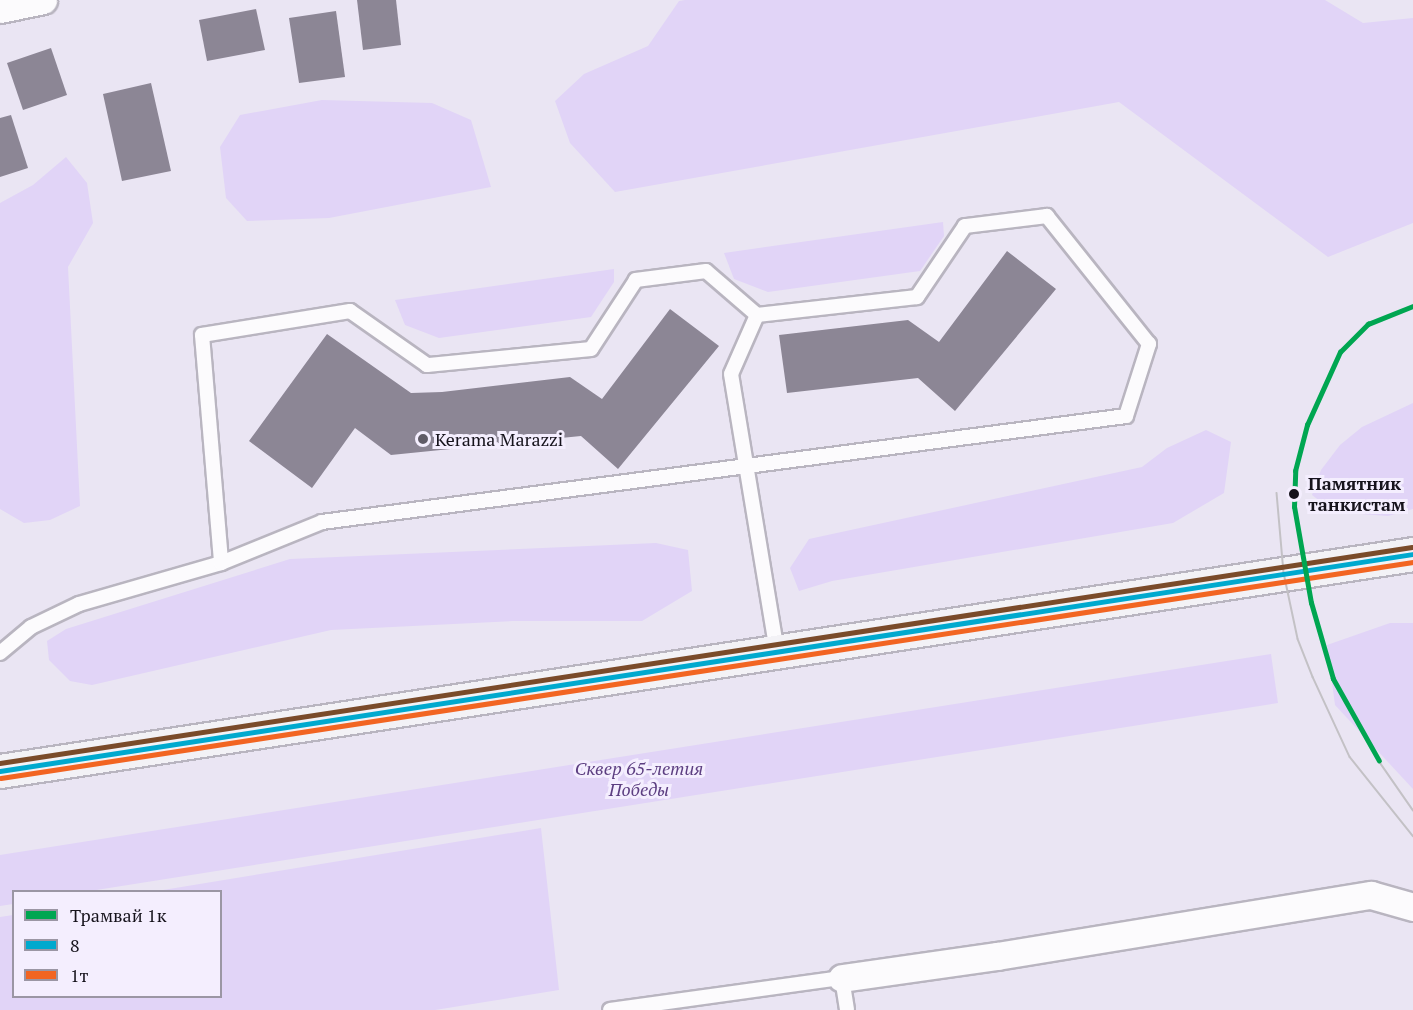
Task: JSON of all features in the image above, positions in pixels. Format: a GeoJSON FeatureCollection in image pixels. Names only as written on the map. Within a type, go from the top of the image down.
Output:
{"type":"FeatureCollection","features":[{"type":"Feature","properties":{"kind":"main road"},"geometry":{"type":"LineString","coordinates":[[0,771],[1413,554]]}},
{"type":"Feature","properties":{"kind":"street"},"geometry":{"type":"LineString","coordinates":[[0,9],[43,0]]}},
{"type":"Feature","properties":{"kind":"street"},"geometry":{"type":"LineString","coordinates":[[842,978],[997,956],[1371,895],[1413,907]]}},
{"type":"Feature","properties":{"kind":"lane"},"geometry":{"type":"LineString","coordinates":[[0,653],[31,627],[79,604],[221,564],[322,522],[1126,416],[1149,344],[1047,216],[965,226],[917,297],[757,315],[706,271],[636,280],[591,349],[428,365],[350,311],[202,334],[221,564]]}},
{"type":"Feature","properties":{"kind":"lane"},"geometry":{"type":"LineString","coordinates":[[757,315],[731,374],[777,652]]}},
{"type":"Feature","properties":{"kind":"lane"},"geometry":{"type":"LineString","coordinates":[[610,1010],[842,978],[848,1010]]}},
{"type":"Feature","properties":{"kind":"green space"},"geometry":{"type":"Polygon","coordinates":[[[1325,0],[1363,23],[1413,18],[1413,223],[1328,257],[1119,102],[615,192],[570,143],[555,101],[584,74],[648,46],[679,1],[1325,0]]]}},
{"type":"Feature","properties":{"kind":"green space"},"geometry":{"type":"Polygon","coordinates":[[[322,100],[432,103],[471,120],[491,187],[329,218],[247,221],[226,198],[220,147],[240,115],[322,100]]]}},
{"type":"Feature","properties":{"kind":"green space"},"geometry":{"type":"Polygon","coordinates":[[[66,157],[87,183],[93,223],[68,267],[80,506],[50,520],[24,523],[0,509],[0,203],[33,185],[66,157]]]}},
{"type":"Feature","properties":{"kind":"green space"},"geometry":{"type":"Polygon","coordinates":[[[943,222],[944,236],[920,271],[768,292],[734,279],[724,253],[943,222]]]}},
{"type":"Feature","properties":{"kind":"green space"},"geometry":{"type":"Polygon","coordinates":[[[614,269],[614,282],[591,317],[439,338],[405,325],[395,300],[614,269]]]}},
{"type":"Feature","properties":{"kind":"green space"},"geometry":{"type":"Polygon","coordinates":[[[1413,403],[1413,509],[1388,516],[1334,512],[1312,495],[1321,470],[1340,445],[1362,427],[1413,403]]]}},
{"type":"Feature","properties":{"kind":"green space"},"geometry":{"type":"Polygon","coordinates":[[[1206,430],[1231,442],[1224,493],[1173,523],[832,581],[799,591],[790,568],[809,539],[1142,467],[1167,448],[1206,430]]]}},
{"type":"Feature","properties":{"kind":"green space"},"geometry":{"type":"Polygon","coordinates":[[[656,543],[688,550],[692,591],[642,621],[513,621],[331,630],[92,685],[70,681],[49,660],[47,641],[66,629],[290,559],[656,543]]]}},
{"type":"Feature","properties":{"kind":"green space"},"geometry":{"type":"Polygon","coordinates":[[[1390,623],[1413,623],[1413,789],[1335,705],[1327,645],[1390,623]]]}},
{"type":"Feature","properties":{"kind":"green space","name":"Сквер 65-летия Победы"},"geometry":{"type":"Polygon","coordinates":[[[1271,654],[1278,703],[96,890],[12,890],[12,904],[0,906],[0,855],[1271,654]]]}},
{"type":"Feature","properties":{"kind":"green space","name":"Сквер 65-летия Победы"},"geometry":{"type":"Polygon","coordinates":[[[541,828],[559,990],[435,1010],[0,1010],[0,917],[12,915],[12,998],[222,998],[222,890],[163,890],[541,828]]]}},
{"type":"Feature","properties":{"kind":"building"},"geometry":{"type":"Polygon","coordinates":[[[357,0],[396,0],[401,45],[363,50],[357,0]]]}},
{"type":"Feature","properties":{"kind":"building"},"geometry":{"type":"Polygon","coordinates":[[[256,9],[265,50],[207,61],[199,20],[256,9]]]}},
{"type":"Feature","properties":{"kind":"building"},"geometry":{"type":"Polygon","coordinates":[[[336,11],[345,77],[299,83],[289,18],[336,11]]]}},
{"type":"Feature","properties":{"kind":"building"},"geometry":{"type":"Polygon","coordinates":[[[51,48],[67,95],[23,110],[7,63],[51,48]]]}},
{"type":"Feature","properties":{"kind":"building"},"geometry":{"type":"Polygon","coordinates":[[[151,83],[171,171],[122,181],[103,94],[151,83]]]}},
{"type":"Feature","properties":{"kind":"building"},"geometry":{"type":"Polygon","coordinates":[[[11,115],[28,168],[0,177],[0,118],[11,115]]]}},
{"type":"Feature","properties":{"kind":"building"},"geometry":{"type":"Polygon","coordinates":[[[1007,251],[1056,289],[955,411],[918,378],[787,393],[779,335],[908,320],[939,342],[1007,251]]]}},
{"type":"Feature","properties":{"kind":"building"},"geometry":{"type":"Polygon","coordinates":[[[670,309],[719,346],[618,469],[581,436],[391,455],[355,428],[312,488],[249,441],[327,334],[411,393],[442,392],[570,377],[602,399],[670,309]]]}},
{"type":"Feature","properties":{"kind":"tram line","name":"1к"},"geometry":{"type":"LineString","coordinates":[[1379,761],[1333,679],[1311,603],[1294,507],[1295,471],[1307,425],[1340,352],[1368,324],[1413,306]]}},
{"type":"Feature","properties":{"kind":"tram line"},"geometry":{"type":"LineString","coordinates":[[1277,493],[1284,573],[1298,639],[1313,677],[1350,757],[1413,836]]}},
{"type":"Feature","properties":{"kind":"tram line"},"geometry":{"type":"LineString","coordinates":[[1379,761],[1413,810]]}},
{"type":"Feature","properties":{"kind":"transit line"},"geometry":{"type":"LineString","coordinates":[[0,763],[1412,547]]}},
{"type":"Feature","properties":{"kind":"transit line","name":"8"},"geometry":{"type":"LineString","coordinates":[[0,771],[1413,554]]}},
{"type":"Feature","properties":{"kind":"transit line","name":"1т"},"geometry":{"type":"LineString","coordinates":[[1,778],[1413,562]]}},
{"type":"Feature","properties":{"kind":"place","name":"Kerama Marazzi"},"geometry":{"type":"Point","coordinates":[423,439]}},
{"type":"Feature","properties":{"kind":"place","name":"Памятник танкистам"},"geometry":{"type":"Point","coordinates":[1294,494]}}]}
